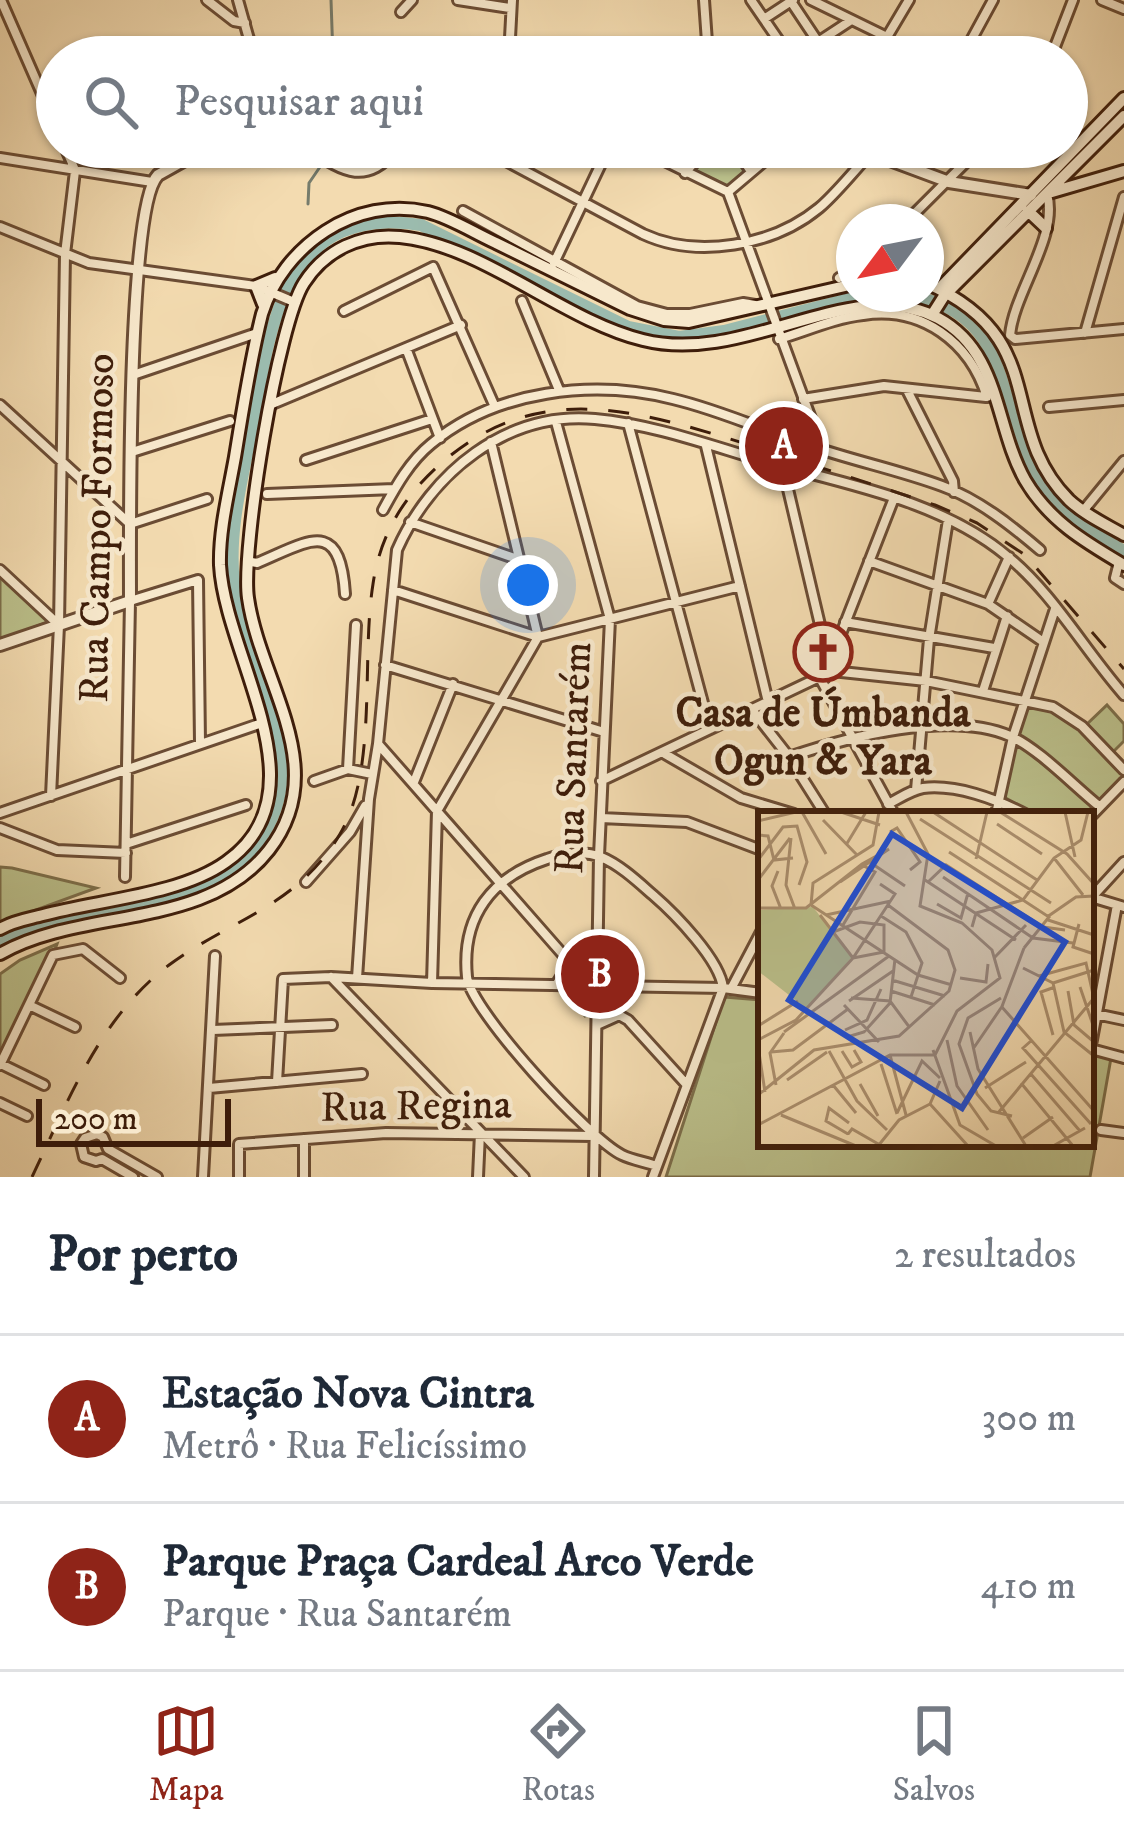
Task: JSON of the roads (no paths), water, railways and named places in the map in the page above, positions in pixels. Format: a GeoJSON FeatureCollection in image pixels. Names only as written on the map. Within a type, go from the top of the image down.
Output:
{"type":"FeatureCollection","features":[{"type":"Feature","properties":{"kind":"main road"},"geometry":{"type":"LineString","coordinates":[[1088,135],[1124,98]]}},
{"type":"Feature","properties":{"kind":"main road"},"geometry":{"type":"LineString","coordinates":[[1088,152],[1124,116]]}},
{"type":"Feature","properties":{"kind":"main road"},"geometry":{"type":"LineString","coordinates":[[152,182],[174,168]]}},
{"type":"Feature","properties":{"kind":"main road"},"geometry":{"type":"LineString","coordinates":[[347,168],[368,172],[380,168]]}},
{"type":"Feature","properties":{"kind":"main road"},"geometry":{"type":"LineString","coordinates":[[916,168],[949,182],[1030,195],[1124,171]]}},
{"type":"Feature","properties":{"kind":"main road"},"geometry":{"type":"LineString","coordinates":[[944,291],[1056,168]]}},
{"type":"Feature","properties":{"kind":"main road"},"geometry":{"type":"LineString","coordinates":[[944,291],[1072,168]]}},
{"type":"Feature","properties":{"kind":"main road","name":"Rua Campo Formoso"},"geometry":{"type":"LineString","coordinates":[[130,601],[137,270],[152,182]]}},
{"type":"Feature","properties":{"kind":"main road"},"geometry":{"type":"LineString","coordinates":[[1028,211],[1046,228]]}},
{"type":"Feature","properties":{"kind":"main road"},"geometry":{"type":"LineString","coordinates":[[0,929],[178,884],[220,867],[254,833],[270,799],[271,762],[225,605],[220,561],[264,308],[279,276],[317,236],[338,223],[373,212],[430,213],[629,309],[664,320],[689,322],[836,289]]}},
{"type":"Feature","properties":{"kind":"main road"},"geometry":{"type":"LineString","coordinates":[[446,246],[455,225]]}},
{"type":"Feature","properties":{"kind":"main road"},"geometry":{"type":"LineString","coordinates":[[0,954],[32,938],[188,903],[257,864],[278,837],[295,791],[296,758],[249,602],[246,561],[291,300],[335,250],[357,240],[401,236],[446,246],[619,333],[646,341],[697,345],[800,328],[859,312]]}},
{"type":"Feature","properties":{"kind":"main road"},"geometry":{"type":"LineString","coordinates":[[264,308],[256,286],[279,276]]}},
{"type":"Feature","properties":{"kind":"main road"},"geometry":{"type":"LineString","coordinates":[[944,293],[980,315],[1001,340],[1013,363],[1036,444],[1055,481],[1083,511],[1124,535]]}},
{"type":"Feature","properties":{"kind":"main road"},"geometry":{"type":"LineString","coordinates":[[932,312],[971,344],[1015,458],[1044,507],[1070,534],[1121,564]]}},
{"type":"Feature","properties":{"kind":"main road"},"geometry":{"type":"LineString","coordinates":[[0,645],[130,601]]}},
{"type":"Feature","properties":{"kind":"street"},"geometry":{"type":"LineString","coordinates":[[1,0],[36,79]]}},
{"type":"Feature","properties":{"kind":"street"},"geometry":{"type":"LineString","coordinates":[[208,0],[234,21],[245,23]]}},
{"type":"Feature","properties":{"kind":"street"},"geometry":{"type":"LineString","coordinates":[[238,0],[248,36]]}},
{"type":"Feature","properties":{"kind":"street"},"geometry":{"type":"LineString","coordinates":[[401,12],[412,0]]}},
{"type":"Feature","properties":{"kind":"street"},"geometry":{"type":"LineString","coordinates":[[458,0],[511,4],[509,36]]}},
{"type":"Feature","properties":{"kind":"street"},"geometry":{"type":"LineString","coordinates":[[704,0],[706,36]]}},
{"type":"Feature","properties":{"kind":"street"},"geometry":{"type":"LineString","coordinates":[[751,0],[777,36]]}},
{"type":"Feature","properties":{"kind":"street"},"geometry":{"type":"LineString","coordinates":[[811,0],[883,36]]}},
{"type":"Feature","properties":{"kind":"street"},"geometry":{"type":"LineString","coordinates":[[888,36],[909,0]]}},
{"type":"Feature","properties":{"kind":"street"},"geometry":{"type":"LineString","coordinates":[[973,36],[993,0]]}},
{"type":"Feature","properties":{"kind":"street"},"geometry":{"type":"LineString","coordinates":[[1059,36],[1073,0]]}},
{"type":"Feature","properties":{"kind":"street"},"geometry":{"type":"LineString","coordinates":[[1102,0],[1124,9]]}},
{"type":"Feature","properties":{"kind":"street"},"geometry":{"type":"LineString","coordinates":[[764,19],[792,1],[814,36]]}},
{"type":"Feature","properties":{"kind":"street"},"geometry":{"type":"LineString","coordinates":[[827,36],[852,20]]}},
{"type":"Feature","properties":{"kind":"street"},"geometry":{"type":"LineString","coordinates":[[0,24],[11,21]]}},
{"type":"Feature","properties":{"kind":"street"},"geometry":{"type":"LineString","coordinates":[[0,158],[36,164]]}},
{"type":"Feature","properties":{"kind":"street"},"geometry":{"type":"LineString","coordinates":[[58,168],[152,182]]}},
{"type":"Feature","properties":{"kind":"street"},"geometry":{"type":"LineString","coordinates":[[51,796],[65,254],[74,168]]}},
{"type":"Feature","properties":{"kind":"street"},"geometry":{"type":"LineString","coordinates":[[519,168],[666,245],[690,249],[746,242],[788,227],[818,208],[857,168]]}},
{"type":"Feature","properties":{"kind":"street"},"geometry":{"type":"LineString","coordinates":[[554,263],[598,168]]}},
{"type":"Feature","properties":{"kind":"street"},"geometry":{"type":"LineString","coordinates":[[676,168],[728,192],[817,435],[788,468]]}},
{"type":"Feature","properties":{"kind":"street"},"geometry":{"type":"LineString","coordinates":[[685,173],[690,168]]}},
{"type":"Feature","properties":{"kind":"street"},"geometry":{"type":"LineString","coordinates":[[728,192],[753,168]]}},
{"type":"Feature","properties":{"kind":"street"},"geometry":{"type":"LineString","coordinates":[[926,204],[962,168]]}},
{"type":"Feature","properties":{"kind":"street"},"geometry":{"type":"LineString","coordinates":[[1047,193],[1051,207],[1046,228],[1010,328],[1016,339],[1124,328]]}},
{"type":"Feature","properties":{"kind":"street"},"geometry":{"type":"LineString","coordinates":[[1085,332],[1124,197]]}},
{"type":"Feature","properties":{"kind":"street"},"geometry":{"type":"LineString","coordinates":[[463,211],[637,306],[667,314],[743,303],[768,307]]}},
{"type":"Feature","properties":{"kind":"street"},"geometry":{"type":"LineString","coordinates":[[0,227],[89,263],[256,286],[291,300]]}},
{"type":"Feature","properties":{"kind":"street"},"geometry":{"type":"LineString","coordinates":[[344,311],[434,267],[495,407]]}},
{"type":"Feature","properties":{"kind":"street"},"geometry":{"type":"LineString","coordinates":[[521,301],[560,390]]}},
{"type":"Feature","properties":{"kind":"street"},"geometry":{"type":"LineString","coordinates":[[884,312],[928,323],[955,340],[992,397]]}},
{"type":"Feature","properties":{"kind":"street"},"geometry":{"type":"LineString","coordinates":[[272,404],[461,325]]}},
{"type":"Feature","properties":{"kind":"street"},"geometry":{"type":"LineString","coordinates":[[134,375],[257,333]]}},
{"type":"Feature","properties":{"kind":"street"},"geometry":{"type":"LineString","coordinates":[[406,348],[440,438]]}},
{"type":"Feature","properties":{"kind":"street"},"geometry":{"type":"LineString","coordinates":[[803,399],[855,389],[992,397]]}},
{"type":"Feature","properties":{"kind":"street"},"geometry":{"type":"LineString","coordinates":[[906,389],[954,492]]}},
{"type":"Feature","properties":{"kind":"street"},"geometry":{"type":"LineString","coordinates":[[383,510],[414,460],[440,438],[495,407],[560,390],[627,390],[675,399],[954,492],[1013,527],[1040,550]]}},
{"type":"Feature","properties":{"kind":"street"},"geometry":{"type":"LineString","coordinates":[[1049,407],[1124,400]]}},
{"type":"Feature","properties":{"kind":"street"},"geometry":{"type":"LineString","coordinates":[[0,405],[130,524],[207,500]]}},
{"type":"Feature","properties":{"kind":"street"},"geometry":{"type":"LineString","coordinates":[[306,460],[432,418]]}},
{"type":"Feature","properties":{"kind":"street"},"geometry":{"type":"LineString","coordinates":[[357,978],[369,799],[397,550],[410,522],[449,472],[491,442],[573,418],[628,423],[893,498],[948,520],[1009,557],[1124,695]]}},
{"type":"Feature","properties":{"kind":"street"},"geometry":{"type":"LineString","coordinates":[[132,452],[230,421]]}},
{"type":"Feature","properties":{"kind":"street","name":"Rua Santarém"},"geometry":{"type":"LineString","coordinates":[[556,422],[610,619],[601,781],[594,1177]]}},
{"type":"Feature","properties":{"kind":"street"},"geometry":{"type":"LineString","coordinates":[[628,423],[710,730]]}},
{"type":"Feature","properties":{"kind":"street"},"geometry":{"type":"LineString","coordinates":[[432,983],[437,811],[538,637],[491,442]]}},
{"type":"Feature","properties":{"kind":"street"},"geometry":{"type":"LineString","coordinates":[[706,444],[768,702]]}},
{"type":"Feature","properties":{"kind":"street"},"geometry":{"type":"LineString","coordinates":[[1083,511],[1124,461]]}},
{"type":"Feature","properties":{"kind":"street"},"geometry":{"type":"LineString","coordinates":[[788,468],[829,663]]}},
{"type":"Feature","properties":{"kind":"street"},"geometry":{"type":"LineString","coordinates":[[267,494],[394,489]]}},
{"type":"Feature","properties":{"kind":"street"},"geometry":{"type":"LineString","coordinates":[[820,678],[893,498]]}},
{"type":"Feature","properties":{"kind":"street"},"geometry":{"type":"LineString","coordinates":[[916,790],[929,639],[948,520]]}},
{"type":"Feature","properties":{"kind":"street"},"geometry":{"type":"LineString","coordinates":[[410,522],[520,560]]}},
{"type":"Feature","properties":{"kind":"street"},"geometry":{"type":"LineString","coordinates":[[246,561],[256,563],[302,544],[326,542],[339,554],[345,594]]}},
{"type":"Feature","properties":{"kind":"street"},"geometry":{"type":"LineString","coordinates":[[988,604],[1009,557]]}},
{"type":"Feature","properties":{"kind":"street"},"geometry":{"type":"LineString","coordinates":[[869,561],[988,604],[1042,640]]}},
{"type":"Feature","properties":{"kind":"street"},"geometry":{"type":"LineString","coordinates":[[1121,564],[1115,578],[1124,584]]}},
{"type":"Feature","properties":{"kind":"street"},"geometry":{"type":"LineString","coordinates":[[0,570],[59,625]]}},
{"type":"Feature","properties":{"kind":"street"},"geometry":{"type":"LineString","coordinates":[[130,601],[198,580],[200,743]]}},
{"type":"Feature","properties":{"kind":"street"},"geometry":{"type":"LineString","coordinates":[[393,590],[538,637],[740,586]]}},
{"type":"Feature","properties":{"kind":"street","name":"Rua Campo Formoso"},"geometry":{"type":"LineString","coordinates":[[125,877],[130,601]]}},
{"type":"Feature","properties":{"kind":"street"},"geometry":{"type":"LineString","coordinates":[[996,811],[1013,737],[1055,609]]}},
{"type":"Feature","properties":{"kind":"street"},"geometry":{"type":"LineString","coordinates":[[983,691],[1007,616]]}},
{"type":"Feature","properties":{"kind":"street"},"geometry":{"type":"LineString","coordinates":[[845,622],[994,648]]}},
{"type":"Feature","properties":{"kind":"street"},"geometry":{"type":"LineString","coordinates":[[348,769],[356,625]]}},
{"type":"Feature","properties":{"kind":"street"},"geometry":{"type":"LineString","coordinates":[[385,665],[604,731]]}},
{"type":"Feature","properties":{"kind":"street"},"geometry":{"type":"LineString","coordinates":[[601,781],[832,671],[926,681],[1053,707],[1082,726],[1124,770]]}},
{"type":"Feature","properties":{"kind":"street"},"geometry":{"type":"LineString","coordinates":[[820,678],[892,811]]}},
{"type":"Feature","properties":{"kind":"street"},"geometry":{"type":"LineString","coordinates":[[414,782],[453,684]]}},
{"type":"Feature","properties":{"kind":"street"},"geometry":{"type":"LineString","coordinates":[[753,711],[823,811]]}},
{"type":"Feature","properties":{"kind":"street"},"geometry":{"type":"LineString","coordinates":[[0,813],[262,724]]}},
{"type":"Feature","properties":{"kind":"street"},"geometry":{"type":"LineString","coordinates":[[789,757],[850,736],[921,727],[988,730],[1013,737],[1099,806]]}},
{"type":"Feature","properties":{"kind":"street"},"geometry":{"type":"LineString","coordinates":[[378,744],[566,958],[566,969],[556,985]]}},
{"type":"Feature","properties":{"kind":"street"},"geometry":{"type":"LineString","coordinates":[[664,753],[741,798],[784,811]]}},
{"type":"Feature","properties":{"kind":"street"},"geometry":{"type":"LineString","coordinates":[[314,781],[348,769],[372,774]]}},
{"type":"Feature","properties":{"kind":"street"},"geometry":{"type":"LineString","coordinates":[[1094,812],[1124,782]]}},
{"type":"Feature","properties":{"kind":"street"},"geometry":{"type":"LineString","coordinates":[[888,804],[916,790],[951,790],[998,800],[1019,811]]}},
{"type":"Feature","properties":{"kind":"street"},"geometry":{"type":"LineString","coordinates":[[306,882],[350,832],[369,799]]}},
{"type":"Feature","properties":{"kind":"street"},"geometry":{"type":"LineString","coordinates":[[0,828],[57,850],[126,849],[246,805]]}},
{"type":"Feature","properties":{"kind":"street"},"geometry":{"type":"LineString","coordinates":[[601,818],[687,822],[758,849]]}},
{"type":"Feature","properties":{"kind":"street"},"geometry":{"type":"LineString","coordinates":[[657,1166],[621,1155],[595,1136],[476,1001],[468,983],[469,940],[482,905],[498,882],[513,871],[553,856],[599,856],[664,905],[721,972],[727,989]]}},
{"type":"Feature","properties":{"kind":"street"},"geometry":{"type":"LineString","coordinates":[[1094,895],[1124,862]]}},
{"type":"Feature","properties":{"kind":"street"},"geometry":{"type":"LineString","coordinates":[[1121,906],[1095,1014],[1124,1020]]}},
{"type":"Feature","properties":{"kind":"street"},"geometry":{"type":"LineString","coordinates":[[653,1177],[727,989],[758,937]]}},
{"type":"Feature","properties":{"kind":"street"},"geometry":{"type":"LineString","coordinates":[[44,1085],[0,1064],[53,956],[83,949],[120,978]]}},
{"type":"Feature","properties":{"kind":"street"},"geometry":{"type":"LineString","coordinates":[[203,1177],[215,956]]}},
{"type":"Feature","properties":{"kind":"street"},"geometry":{"type":"LineString","coordinates":[[331,976],[524,1177]]}},
{"type":"Feature","properties":{"kind":"street"},"geometry":{"type":"LineString","coordinates":[[277,1082],[283,979],[331,976],[758,993]]}},
{"type":"Feature","properties":{"kind":"street"},"geometry":{"type":"LineString","coordinates":[[29,1005],[75,1027]]}},
{"type":"Feature","properties":{"kind":"street"},"geometry":{"type":"LineString","coordinates":[[598,1026],[610,1016],[628,1020],[687,1084]]}},
{"type":"Feature","properties":{"kind":"street"},"geometry":{"type":"LineString","coordinates":[[212,1030],[332,1025]]}},
{"type":"Feature","properties":{"kind":"street"},"geometry":{"type":"LineString","coordinates":[[1094,1048],[1124,1058]]}},
{"type":"Feature","properties":{"kind":"street"},"geometry":{"type":"LineString","coordinates":[[208,1088],[362,1074]]}},
{"type":"Feature","properties":{"kind":"street"},"geometry":{"type":"LineString","coordinates":[[0,1103],[27,1116]]}},
{"type":"Feature","properties":{"kind":"street"},"geometry":{"type":"LineString","coordinates":[[1101,1130],[1124,1133]]}},
{"type":"Feature","properties":{"kind":"street"},"geometry":{"type":"LineString","coordinates":[[478,1177],[480,1132]]}},
{"type":"Feature","properties":{"kind":"street","name":"Rua Regina"},"geometry":{"type":"LineString","coordinates":[[239,1177],[239,1144],[480,1132],[595,1136]]}},
{"type":"Feature","properties":{"kind":"street"},"geometry":{"type":"LineString","coordinates":[[133,1177],[102,1159],[84,1156],[85,1138],[103,1137],[108,1149],[157,1177]]}},
{"type":"Feature","properties":{"kind":"street"},"geometry":{"type":"LineString","coordinates":[[304,1139],[304,1177]]}},
{"type":"Feature","properties":{"kind":"waterway"},"geometry":{"type":"LineString","coordinates":[[331,0],[332,36]]}},
{"type":"Feature","properties":{"kind":"waterway"},"geometry":{"type":"LineString","coordinates":[[308,204],[309,183],[319,168]]}},
{"type":"Feature","properties":{"kind":"waterway"},"geometry":{"type":"LineString","coordinates":[[0,941],[32,927],[177,895],[210,882],[239,862],[263,835],[277,804],[280,742],[234,583],[234,525],[266,352],[291,281],[311,253],[338,233],[375,223],[421,225],[628,327],[679,337],[724,331],[836,302]]}},
{"type":"Feature","properties":{"kind":"waterway"},"geometry":{"type":"LineString","coordinates":[[944,307],[964,318],[983,338],[996,363],[1024,451],[1047,492],[1088,529],[1124,551]]}},
{"type":"Feature","properties":{"kind":"railway"},"geometry":{"type":"LineString","coordinates":[[32,1177],[88,1062],[124,1009],[169,965],[304,879],[340,834],[360,778],[373,584],[387,534],[403,505],[437,467],[512,420],[551,411],[629,413],[711,433],[935,505],[977,523],[1025,555],[1124,669]]}},
{"type":"Feature","properties":{"kind":"place","name":"Estação Nova Cintra"},"geometry":{"type":"Point","coordinates":[784,446]}},
{"type":"Feature","properties":{"kind":"place","name":"Casa de Úmbanda Ogun & Yara"},"geometry":{"type":"Point","coordinates":[823,652]}},
{"type":"Feature","properties":{"kind":"place","name":"Parque Praça Cardeal Arco Verde"},"geometry":{"type":"Point","coordinates":[600,974]}}]}
